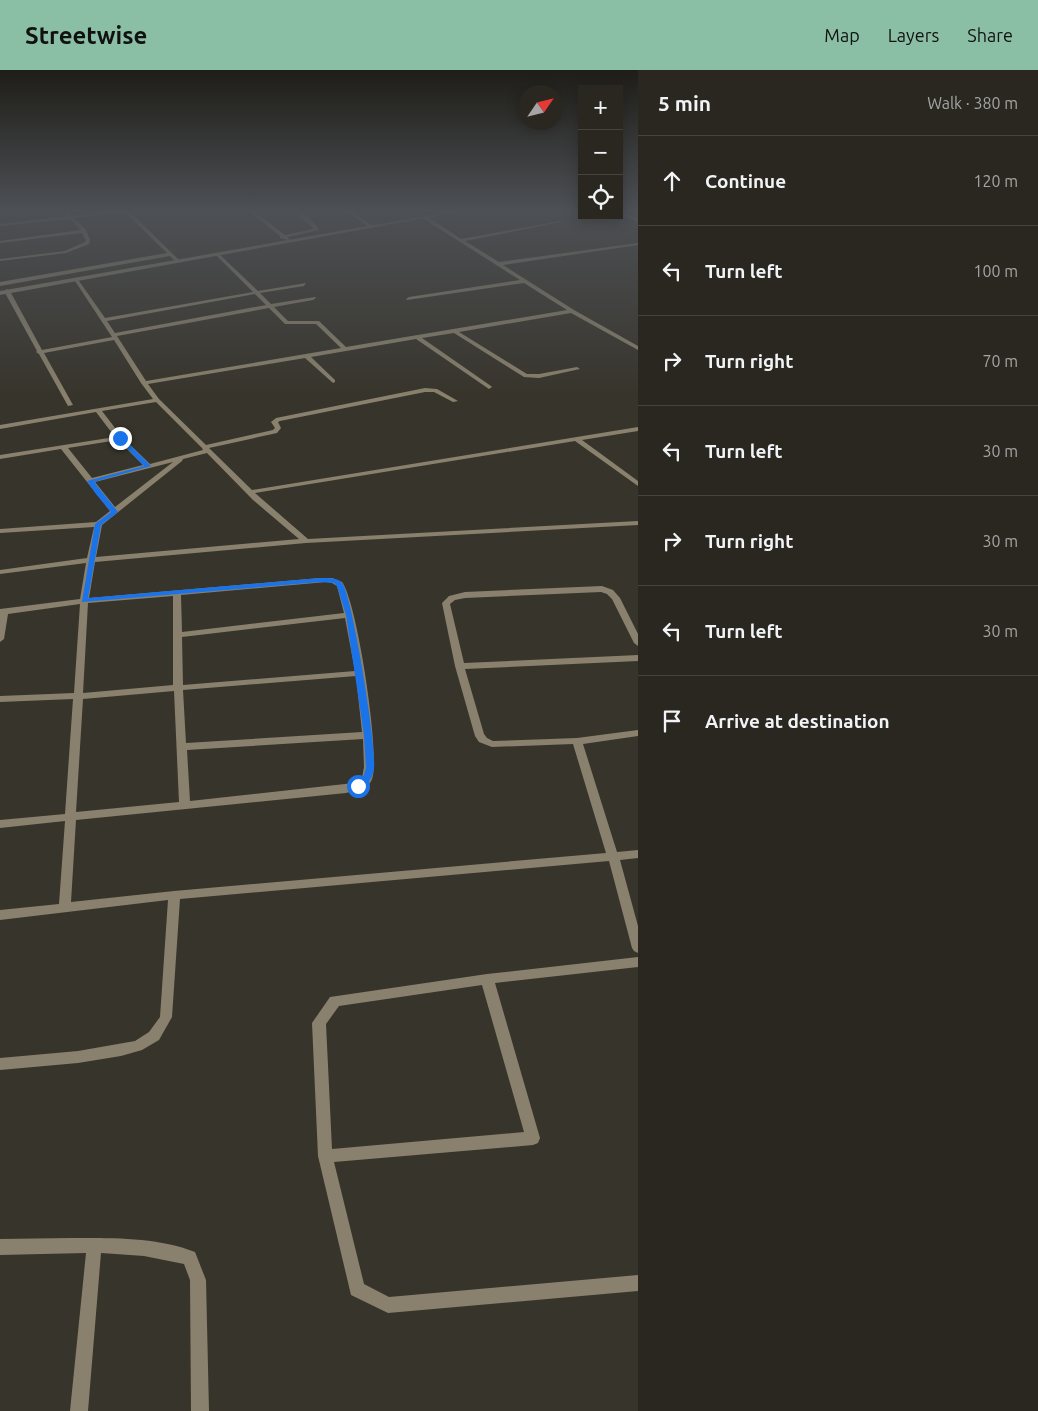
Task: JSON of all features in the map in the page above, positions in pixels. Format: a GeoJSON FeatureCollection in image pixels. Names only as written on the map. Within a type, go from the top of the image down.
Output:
{"type":"FeatureCollection","features":[{"type":"Feature","properties":{"kind":"street"},"geometry":{"type":"LineString","coordinates":[[0,284],[83,272]]}},
{"type":"Feature","properties":{"kind":"street"},"geometry":{"type":"LineString","coordinates":[[70,405],[3,292],[110,272]]}},
{"type":"Feature","properties":{"kind":"street"},"geometry":{"type":"LineString","coordinates":[[236,272],[287,322],[317,322],[346,350]]}},
{"type":"Feature","properties":{"kind":"street"},"geometry":{"type":"LineString","coordinates":[[510,272],[572,312],[638,348]]}},
{"type":"Feature","properties":{"kind":"street"},"geometry":{"type":"LineString","coordinates":[[75,279],[157,400],[250,492],[306,541]]}},
{"type":"Feature","properties":{"kind":"street"},"geometry":{"type":"LineString","coordinates":[[409,299],[524,281]]}},
{"type":"Feature","properties":{"kind":"street"},"geometry":{"type":"LineString","coordinates":[[103,320],[304,284]]}},
{"type":"Feature","properties":{"kind":"street"},"geometry":{"type":"LineString","coordinates":[[40,352],[269,305],[313,298]]}},
{"type":"Feature","properties":{"kind":"street"},"geometry":{"type":"LineString","coordinates":[[144,383],[572,312]]}},
{"type":"Feature","properties":{"kind":"street"},"geometry":{"type":"LineString","coordinates":[[456,332],[526,376],[540,376],[577,369]]}},
{"type":"Feature","properties":{"kind":"street"},"geometry":{"type":"LineString","coordinates":[[418,338],[489,387]]}},
{"type":"Feature","properties":{"kind":"street"},"geometry":{"type":"LineString","coordinates":[[308,356],[334,381]]}},
{"type":"Feature","properties":{"kind":"street"},"geometry":{"type":"LineString","coordinates":[[90,481],[275,432],[278,428],[274,422],[278,418],[425,390],[435,390],[455,401]]}},
{"type":"Feature","properties":{"kind":"street"},"geometry":{"type":"LineString","coordinates":[[0,427],[157,400]]}},
{"type":"Feature","properties":{"kind":"street"},"geometry":{"type":"LineString","coordinates":[[98,411],[120,438],[148,466]]}},
{"type":"Feature","properties":{"kind":"street"},"geometry":{"type":"LineString","coordinates":[[250,492],[638,429]]}},
{"type":"Feature","properties":{"kind":"street"},"geometry":{"type":"LineString","coordinates":[[0,457],[120,438]]}},
{"type":"Feature","properties":{"kind":"street"},"geometry":{"type":"LineString","coordinates":[[577,440],[638,484]]}},
{"type":"Feature","properties":{"kind":"street"},"geometry":{"type":"LineString","coordinates":[[63,447],[115,512]]}},
{"type":"Feature","properties":{"kind":"street"},"geometry":{"type":"LineString","coordinates":[[0,531],[98,524],[183,457]]}},
{"type":"Feature","properties":{"kind":"street"},"geometry":{"type":"LineString","coordinates":[[0,572],[91,560],[306,541],[638,523]]}},
{"type":"Feature","properties":{"kind":"street"},"geometry":{"type":"LineString","coordinates":[[65,908],[84,601],[98,524]]}},
{"type":"Feature","properties":{"kind":"street"},"geometry":{"type":"LineString","coordinates":[[0,639],[2,611],[84,601],[327,580],[336,581],[340,585],[349,615],[368,735],[370,768],[367,780],[358,786],[346,789],[0,824]]}},
{"type":"Feature","properties":{"kind":"street"},"geometry":{"type":"LineString","coordinates":[[638,643],[616,598],[602,588],[465,595],[452,598],[446,604],[460,666],[479,734],[483,740],[492,744],[577,741],[638,733]]}},
{"type":"Feature","properties":{"kind":"street"},"geometry":{"type":"LineString","coordinates":[[177,593],[178,687],[185,806]]}},
{"type":"Feature","properties":{"kind":"street"},"geometry":{"type":"LineString","coordinates":[[178,635],[349,615]]}},
{"type":"Feature","properties":{"kind":"street"},"geometry":{"type":"LineString","coordinates":[[460,666],[638,658]]}},
{"type":"Feature","properties":{"kind":"street"},"geometry":{"type":"LineString","coordinates":[[0,699],[78,696],[359,673]]}},
{"type":"Feature","properties":{"kind":"street"},"geometry":{"type":"LineString","coordinates":[[182,747],[368,735]]}},
{"type":"Feature","properties":{"kind":"street"},"geometry":{"type":"LineString","coordinates":[[577,741],[613,856],[638,948]]}},
{"type":"Feature","properties":{"kind":"street"},"geometry":{"type":"LineString","coordinates":[[0,915],[174,895],[638,854]]}},
{"type":"Feature","properties":{"kind":"street"},"geometry":{"type":"LineString","coordinates":[[0,1064],[114,1052],[146,1043],[159,1032],[166,1017],[174,895]]}},
{"type":"Feature","properties":{"kind":"street"},"geometry":{"type":"LineString","coordinates":[[638,962],[487,979],[335,1001],[319,1023],[325,1156],[357,1289],[388,1305],[638,1283]]}},
{"type":"Feature","properties":{"kind":"street"},"geometry":{"type":"LineString","coordinates":[[325,1156],[533,1138],[487,979]]}},
{"type":"Feature","properties":{"kind":"street"},"geometry":{"type":"LineString","coordinates":[[79,1411],[94,1246]]}},
{"type":"Feature","properties":{"kind":"street"},"geometry":{"type":"LineString","coordinates":[[0,1247],[94,1246],[169,1252],[190,1258],[198,1280],[200,1411]]}},
{"type":"Feature","properties":{"kind":"route"},"geometry":{"type":"LineString","coordinates":[[120,438],[148,466],[90,481],[115,512],[98,524],[84,601],[320,580],[336,581],[340,585],[349,615],[368,735],[370,768],[367,780],[358,786]]}}]}
